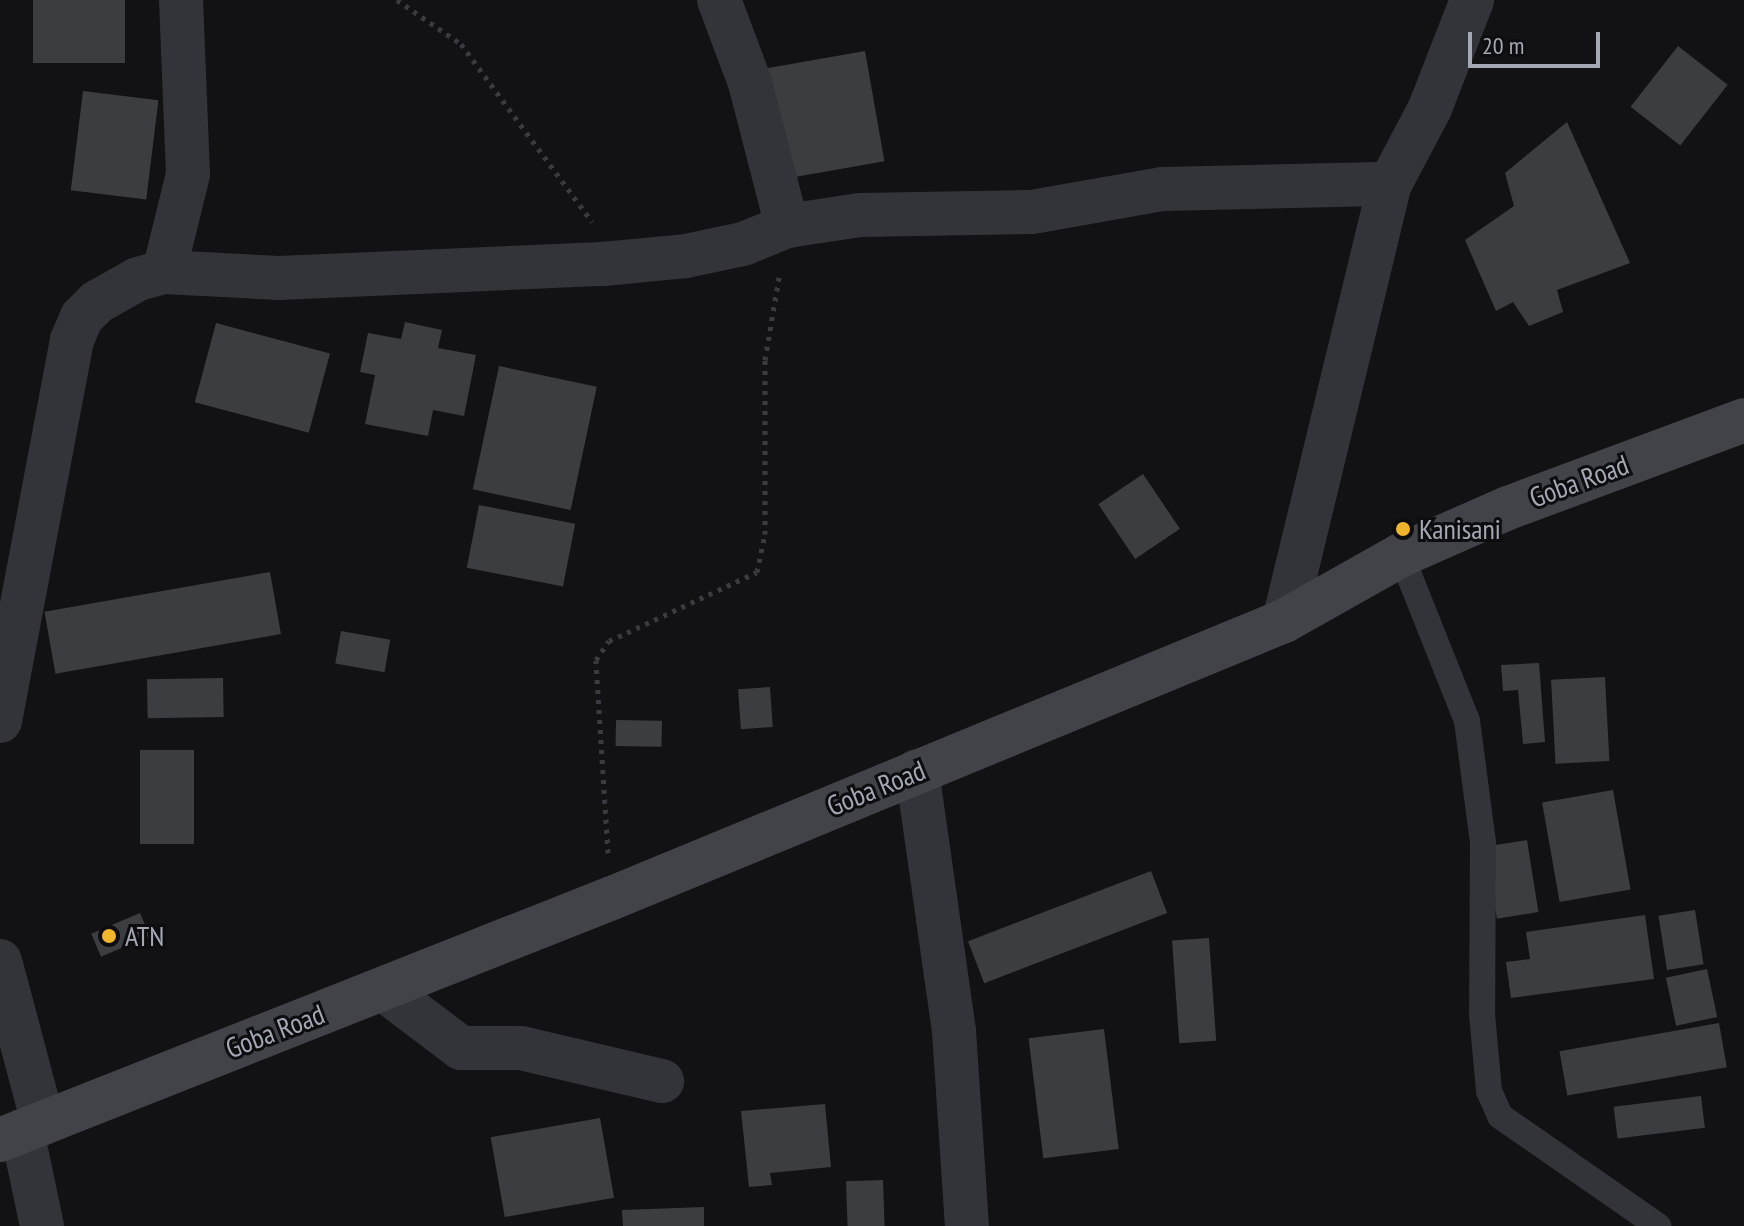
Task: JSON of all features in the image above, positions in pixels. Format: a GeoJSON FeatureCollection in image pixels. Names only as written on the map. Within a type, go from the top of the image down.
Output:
{"type":"FeatureCollection","features":[{"type":"Feature","properties":{"kind":"main road","name":"Goba Road"},"geometry":{"type":"LineString","coordinates":[[22,1131],[612,898],[1284,621],[1401,555],[1508,508],[1744,420]]}},
{"type":"Feature","properties":{"kind":"street"},"geometry":{"type":"LineString","coordinates":[[164,272],[188,174],[181,0]]}},
{"type":"Feature","properties":{"kind":"street"},"geometry":{"type":"LineString","coordinates":[[719,0],[750,83],[787,226]]}},
{"type":"Feature","properties":{"kind":"street"},"geometry":{"type":"LineString","coordinates":[[1284,621],[1390,184],[1430,108],[1472,0]]}},
{"type":"Feature","properties":{"kind":"street"},"geometry":{"type":"LineString","coordinates":[[0,721],[72,340],[82,317],[97,302],[138,279],[164,272],[279,278],[621,263],[743,244],[787,226],[926,210],[1032,212],[1163,189],[1390,184]]}},
{"type":"Feature","properties":{"kind":"street"},"geometry":{"type":"LineString","coordinates":[[917,771],[954,1031],[967,1226]]}},
{"type":"Feature","properties":{"kind":"street"},"geometry":{"type":"LineString","coordinates":[[0,961],[22,1131],[42,1226]]}},
{"type":"Feature","properties":{"kind":"street"},"geometry":{"type":"LineString","coordinates":[[383,989],[465,1049],[521,1048],[662,1081]]}},
{"type":"Feature","properties":{"kind":"lane"},"geometry":{"type":"LineString","coordinates":[[1401,555],[1467,721],[1483,842],[1482,1014],[1489,1091],[1500,1116],[1658,1226]]}},
{"type":"Feature","properties":{"kind":"path"},"geometry":{"type":"LineString","coordinates":[[397,0],[461,44],[621,263]]}},
{"type":"Feature","properties":{"kind":"path"},"geometry":{"type":"LineString","coordinates":[[612,898],[596,660],[609,641],[757,572],[765,534],[765,360],[787,226]]}},
{"type":"Feature","properties":{"kind":"building"},"geometry":{"type":"Polygon","coordinates":[[[33,0],[125,0],[125,63],[33,63],[33,0]]]}},
{"type":"Feature","properties":{"kind":"building"},"geometry":{"type":"Polygon","coordinates":[[[1678,46],[1728,85],[1680,145],[1631,107],[1678,46]]]}},
{"type":"Feature","properties":{"kind":"building"},"geometry":{"type":"Polygon","coordinates":[[[865,51],[884,161],[785,179],[766,69],[865,51]]]}},
{"type":"Feature","properties":{"kind":"building"},"geometry":{"type":"Polygon","coordinates":[[[83,91],[158,100],[146,200],[71,190],[83,91]]]}},
{"type":"Feature","properties":{"kind":"building"},"geometry":{"type":"Polygon","coordinates":[[[1567,122],[1630,263],[1557,290],[1563,312],[1529,326],[1513,302],[1496,311],[1465,240],[1514,206],[1505,173],[1567,122]]]}},
{"type":"Feature","properties":{"kind":"building"},"geometry":{"type":"Polygon","coordinates":[[[405,322],[442,330],[438,348],[476,355],[464,416],[433,410],[428,436],[365,424],[375,375],[360,372],[368,333],[401,339],[405,322]]]}},
{"type":"Feature","properties":{"kind":"building"},"geometry":{"type":"Polygon","coordinates":[[[216,323],[330,354],[309,433],[195,402],[216,323]]]}},
{"type":"Feature","properties":{"kind":"building"},"geometry":{"type":"Polygon","coordinates":[[[499,366],[597,387],[571,510],[473,489],[499,366]]]}},
{"type":"Feature","properties":{"kind":"building"},"geometry":{"type":"Polygon","coordinates":[[[1143,474],[1180,529],[1135,559],[1098,504],[1143,474]]]}},
{"type":"Feature","properties":{"kind":"building"},"geometry":{"type":"Polygon","coordinates":[[[479,505],[575,524],[563,587],[467,568],[479,505]]]}},
{"type":"Feature","properties":{"kind":"building"},"geometry":{"type":"Polygon","coordinates":[[[270,572],[281,634],[55,674],[44,612],[270,572]]]}},
{"type":"Feature","properties":{"kind":"building"},"geometry":{"type":"Polygon","coordinates":[[[341,631],[390,640],[385,672],[335,663],[341,631]]]}},
{"type":"Feature","properties":{"kind":"building"},"geometry":{"type":"Polygon","coordinates":[[[1539,663],[1545,742],[1523,744],[1518,690],[1503,691],[1501,665],[1539,663]]]}},
{"type":"Feature","properties":{"kind":"building"},"geometry":{"type":"Polygon","coordinates":[[[1605,677],[1609,761],[1555,764],[1551,680],[1605,677]]]}},
{"type":"Feature","properties":{"kind":"building"},"geometry":{"type":"Polygon","coordinates":[[[223,678],[224,717],[148,718],[147,679],[223,678]]]}},
{"type":"Feature","properties":{"kind":"building"},"geometry":{"type":"Polygon","coordinates":[[[770,687],[773,727],[741,729],[738,689],[770,687]]]}},
{"type":"Feature","properties":{"kind":"building"},"geometry":{"type":"Polygon","coordinates":[[[616,720],[662,721],[662,747],[616,746],[616,720]]]}},
{"type":"Feature","properties":{"kind":"building"},"geometry":{"type":"Polygon","coordinates":[[[140,750],[194,750],[194,844],[140,844],[140,750]]]}},
{"type":"Feature","properties":{"kind":"building"},"geometry":{"type":"Polygon","coordinates":[[[1613,790],[1631,889],[1560,902],[1542,803],[1613,790]]]}},
{"type":"Feature","properties":{"kind":"building"},"geometry":{"type":"Polygon","coordinates":[[[1527,840],[1538,912],[1497,919],[1486,847],[1527,840]]]}},
{"type":"Feature","properties":{"kind":"building"},"geometry":{"type":"Polygon","coordinates":[[[1151,871],[1167,913],[984,983],[968,941],[1151,871]]]}},
{"type":"Feature","properties":{"kind":"building"},"geometry":{"type":"Polygon","coordinates":[[[1695,910],[1704,964],[1667,970],[1658,916],[1695,910]]]}},
{"type":"Feature","properties":{"kind":"building"},"geometry":{"type":"Polygon","coordinates":[[[140,913],[150,936],[101,957],[91,934],[140,913]]]}},
{"type":"Feature","properties":{"kind":"building"},"geometry":{"type":"Polygon","coordinates":[[[1645,915],[1654,979],[1511,998],[1506,962],[1530,959],[1526,932],[1645,915]]]}},
{"type":"Feature","properties":{"kind":"building"},"geometry":{"type":"Polygon","coordinates":[[[1209,938],[1216,1041],[1179,1043],[1172,941],[1209,938]]]}},
{"type":"Feature","properties":{"kind":"building"},"geometry":{"type":"Polygon","coordinates":[[[1707,969],[1717,1017],[1676,1026],[1666,978],[1707,969]]]}},
{"type":"Feature","properties":{"kind":"building"},"geometry":{"type":"Polygon","coordinates":[[[1719,1023],[1727,1067],[1567,1095],[1559,1051],[1719,1023]]]}},
{"type":"Feature","properties":{"kind":"building"},"geometry":{"type":"Polygon","coordinates":[[[1104,1029],[1119,1149],[1043,1158],[1029,1038],[1104,1029]]]}},
{"type":"Feature","properties":{"kind":"building"},"geometry":{"type":"Polygon","coordinates":[[[1701,1096],[1705,1128],[1618,1138],[1614,1107],[1701,1096]]]}},
{"type":"Feature","properties":{"kind":"building"},"geometry":{"type":"Polygon","coordinates":[[[825,1104],[831,1167],[770,1173],[772,1185],[749,1187],[741,1111],[825,1104]]]}},
{"type":"Feature","properties":{"kind":"building"},"geometry":{"type":"Polygon","coordinates":[[[600,1118],[614,1198],[505,1217],[491,1137],[600,1118]]]}},
{"type":"Feature","properties":{"kind":"building"},"geometry":{"type":"Polygon","coordinates":[[[883,1180],[885,1226],[848,1226],[846,1181],[883,1180]]]}},
{"type":"Feature","properties":{"kind":"building"},"geometry":{"type":"Polygon","coordinates":[[[704,1207],[704,1226],[623,1226],[622,1210],[704,1207]]]}},
{"type":"Feature","properties":{"kind":"place","name":"Kanisani"},"geometry":{"type":"Point","coordinates":[1403,529]}},
{"type":"Feature","properties":{"kind":"place","name":"ATN"},"geometry":{"type":"Point","coordinates":[109,936]}}]}
